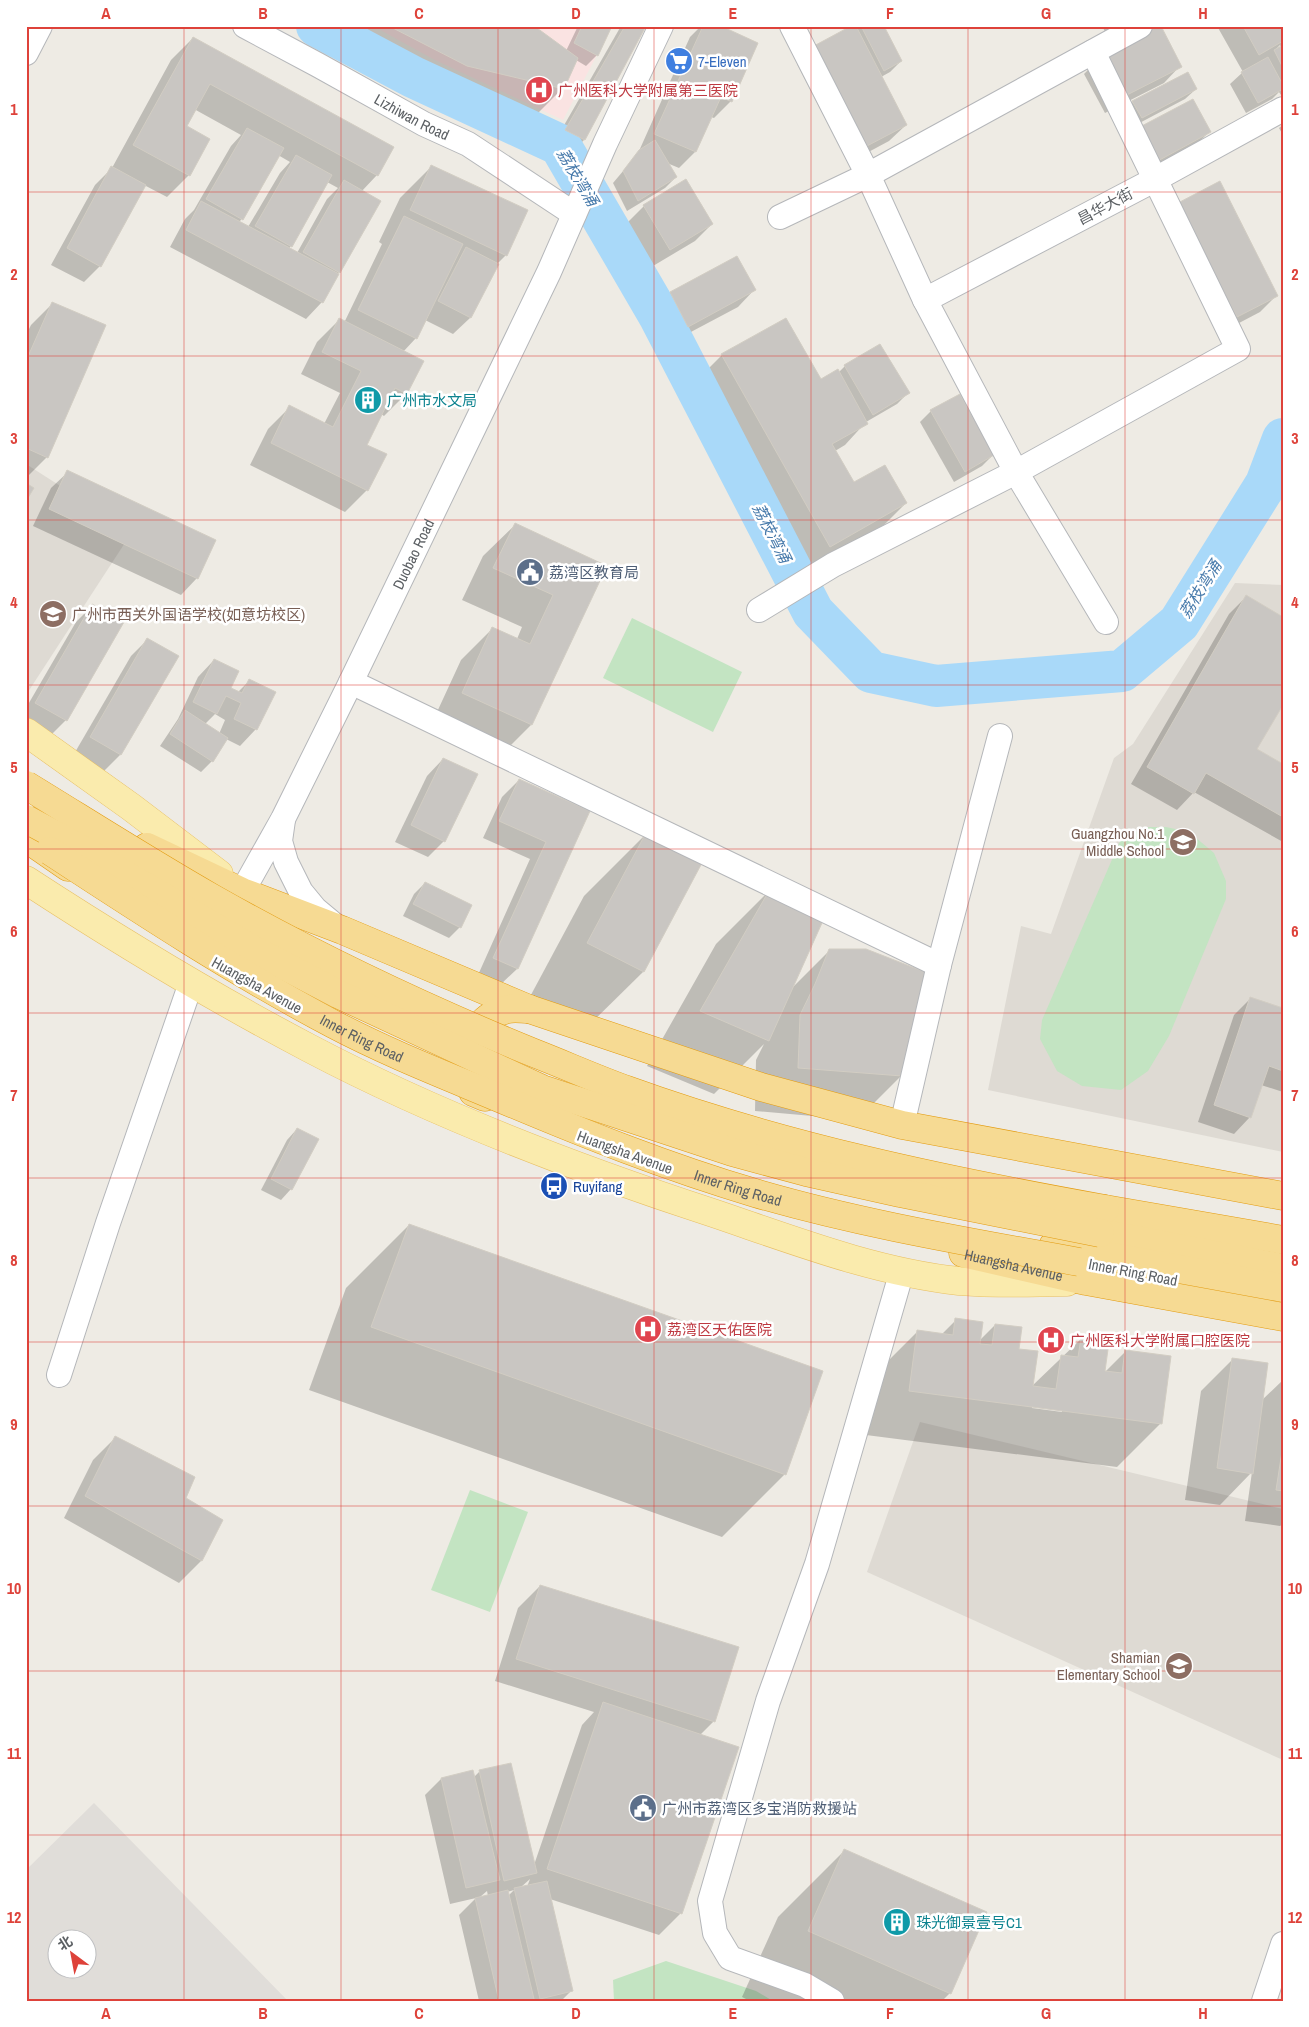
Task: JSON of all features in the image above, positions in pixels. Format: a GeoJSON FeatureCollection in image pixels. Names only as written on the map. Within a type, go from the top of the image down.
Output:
{"type":"FeatureCollection","features":[{"type":"Feature","properties":{"kind":"highway"},"geometry":{"type":"LineString","coordinates":[[26,774],[91,816],[149,848],[242,892],[342,930],[528,1009],[761,1087],[902,1125],[1283,1196]]}},
{"type":"Feature","properties":{"kind":"highway"},"geometry":{"type":"LineString","coordinates":[[26,785],[214,899],[346,969],[459,1022],[626,1090],[707,1117],[852,1157],[942,1178],[1283,1268]]}},
{"type":"Feature","properties":{"kind":"highway"},"geometry":{"type":"LineString","coordinates":[[26,819],[85,851],[254,950],[346,998],[542,1089],[732,1152],[806,1172],[909,1195],[1102,1221],[1283,1240]]}},
{"type":"Feature","properties":{"kind":"highway","name":"Huangsha Avenue"},"geometry":{"type":"LineString","coordinates":[[26,836],[159,927]]}},
{"type":"Feature","properties":{"kind":"highway","name":"Inner Ring Road"},"geometry":{"type":"LineString","coordinates":[[26,836],[201,949],[334,1024],[438,1072],[637,1155],[753,1193],[843,1216],[945,1238],[1283,1301]]}},
{"type":"Feature","properties":{"kind":"highway"},"geometry":{"type":"LineString","coordinates":[[473,1092],[465,1072],[469,1044],[478,1026],[489,1017],[509,1009],[528,1009]]}},
{"type":"Feature","properties":{"kind":"highway","name":"Huangsha Avenue"},"geometry":{"type":"LineString","coordinates":[[473,1092],[642,1160],[792,1208],[933,1246],[1086,1281],[1283,1317]]}},
{"type":"Feature","properties":{"kind":"highway"},"geometry":{"type":"LineString","coordinates":[[792,1208],[1014,1239],[1283,1288]]}},
{"type":"Feature","properties":{"kind":"main road"},"geometry":{"type":"LineString","coordinates":[[26,732],[131,807],[242,892]]}},
{"type":"Feature","properties":{"kind":"main road"},"geometry":{"type":"LineString","coordinates":[[26,880],[191,983],[311,1049],[461,1120],[636,1188],[824,1249],[902,1271],[959,1281],[1086,1281]]}},
{"type":"Feature","properties":{"kind":"main road","name":"Huangsha Avenue"},"geometry":{"type":"LineString","coordinates":[[159,927],[232,972],[343,1032],[473,1092]]}},
{"type":"Feature","properties":{"kind":"street"},"geometry":{"type":"LineString","coordinates":[[26,53],[40,26]]}},
{"type":"Feature","properties":{"kind":"street","name":"Lizhiwan Road"},"geometry":{"type":"LineString","coordinates":[[245,26],[424,124],[468,144],[574,214]]}},
{"type":"Feature","properties":{"kind":"street","name":"Duobao Road"},"geometry":{"type":"LineString","coordinates":[[242,892],[283,819],[351,682],[549,272],[605,144],[661,26]]}},
{"type":"Feature","properties":{"kind":"street"},"geometry":{"type":"LineString","coordinates":[[792,26],[868,175],[926,300],[1016,472],[1106,622]]}},
{"type":"Feature","properties":{"kind":"street"},"geometry":{"type":"LineString","coordinates":[[780,217],[868,175],[1140,26]]}},
{"type":"Feature","properties":{"kind":"street"},"geometry":{"type":"LineString","coordinates":[[766,606],[833,565],[1016,472],[1238,349],[1093,52]]}},
{"type":"Feature","properties":{"kind":"street","name":"昌华大街"},"geometry":{"type":"LineString","coordinates":[[926,300],[1154,180],[1283,109]]}},
{"type":"Feature","properties":{"kind":"street"},"geometry":{"type":"LineString","coordinates":[[351,682],[939,965]]}},
{"type":"Feature","properties":{"kind":"street"},"geometry":{"type":"LineString","coordinates":[[902,1125],[939,965],[1000,736]]}},
{"type":"Feature","properties":{"kind":"street"},"geometry":{"type":"LineString","coordinates":[[283,819],[280,841],[286,862],[301,892],[315,909],[342,930]]}},
{"type":"Feature","properties":{"kind":"street"},"geometry":{"type":"LineString","coordinates":[[159,927],[171,928],[200,921],[216,912],[242,892]]}},
{"type":"Feature","properties":{"kind":"street"},"geometry":{"type":"LineString","coordinates":[[59,1375],[108,1223],[191,983]]}},
{"type":"Feature","properties":{"kind":"street"},"geometry":{"type":"LineString","coordinates":[[461,1120],[473,1092]]}},
{"type":"Feature","properties":{"kind":"street"},"geometry":{"type":"LineString","coordinates":[[832,2001],[805,1985],[730,1958],[715,1933],[710,1901],[768,1701],[817,1564],[902,1271]]}},
{"type":"Feature","properties":{"kind":"street"},"geometry":{"type":"LineString","coordinates":[[1264,2001],[1283,1944]]}},
{"type":"Feature","properties":{"kind":"shaded area","name":"广州医科大学附属第三医院"},"geometry":{"type":"Polygon","coordinates":[[[373,26],[612,26],[563,120],[433,59],[373,26]]]}},
{"type":"Feature","properties":{"kind":"shaded area","name":"广州市西关外国语学校(如意坊校区)"},"geometry":{"type":"Polygon","coordinates":[[[26,464],[132,532],[26,695],[26,464]]]}},
{"type":"Feature","properties":{"kind":"shaded area","name":"Guangzhou No.1 Middle School"},"geometry":{"type":"Polygon","coordinates":[[[1235,583],[1283,585],[1283,1152],[988,1090],[1021,926],[1051,934],[1114,758],[1133,744],[1235,583]]]}},
{"type":"Feature","properties":{"kind":"shaded area","name":"Shamian Elementary School"},"geometry":{"type":"Polygon","coordinates":[[[920,1422],[1283,1509],[1283,1760],[867,1572],[920,1422]]]}},
{"type":"Feature","properties":{"kind":"shaded area"},"geometry":{"type":"Polygon","coordinates":[[[94,1803],[288,2001],[26,2001],[26,1870],[94,1803]]]}},
{"type":"Feature","properties":{"kind":"green space"},"geometry":{"type":"Polygon","coordinates":[[[632,618],[742,672],[713,732],[603,678],[632,618]]]}},
{"type":"Feature","properties":{"kind":"green space"},"geometry":{"type":"Polygon","coordinates":[[[1147,827],[1166,827],[1189,832],[1214,853],[1226,881],[1226,899],[1169,1036],[1148,1071],[1121,1090],[1082,1086],[1057,1071],[1040,1039],[1042,1020],[1121,839],[1147,827]]]}},
{"type":"Feature","properties":{"kind":"green space"},"geometry":{"type":"Polygon","coordinates":[[[470,1490],[528,1512],[490,1612],[431,1590],[470,1490]]]}},
{"type":"Feature","properties":{"kind":"green space"},"geometry":{"type":"Polygon","coordinates":[[[666,1961],[756,1991],[773,2001],[614,2001],[613,1980],[666,1961]]]}},
{"type":"Feature","properties":{"kind":"building"},"geometry":{"type":"Polygon","coordinates":[[[389,26],[538,26],[537,28],[578,58],[564,89],[467,66],[389,26]]]}},
{"type":"Feature","properties":{"kind":"building"},"geometry":{"type":"Polygon","coordinates":[[[582,26],[612,26],[598,56],[574,43],[582,26]]]}},
{"type":"Feature","properties":{"kind":"building"},"geometry":{"type":"Polygon","coordinates":[[[625,26],[646,26],[585,140],[565,130],[625,26]]]}},
{"type":"Feature","properties":{"kind":"building"},"geometry":{"type":"Polygon","coordinates":[[[703,26],[721,26],[758,43],[732,102],[721,97],[696,152],[654,134],[703,26]]]}},
{"type":"Feature","properties":{"kind":"building"},"geometry":{"type":"Polygon","coordinates":[[[851,26],[856,26],[907,125],[865,147],[812,47],[851,26]]]}},
{"type":"Feature","properties":{"kind":"building"},"geometry":{"type":"Polygon","coordinates":[[[861,26],[884,26],[902,61],[884,71],[861,26]]]}},
{"type":"Feature","properties":{"kind":"building"},"geometry":{"type":"Polygon","coordinates":[[[1161,26],[1182,67],[1121,98],[1100,56],[1161,26]]]}},
{"type":"Feature","properties":{"kind":"building"},"geometry":{"type":"Polygon","coordinates":[[[1243,26],[1281,26],[1283,29],[1283,41],[1259,55],[1243,26]]]}},
{"type":"Feature","properties":{"kind":"building"},"geometry":{"type":"Polygon","coordinates":[[[193,37],[394,147],[378,176],[210,84],[187,126],[210,139],[190,176],[133,145],[193,37]]]}},
{"type":"Feature","properties":{"kind":"building"},"geometry":{"type":"Polygon","coordinates":[[[1283,45],[1283,68],[1274,50],[1283,45]]]}},
{"type":"Feature","properties":{"kind":"building"},"geometry":{"type":"Polygon","coordinates":[[[1268,57],[1283,85],[1283,89],[1258,103],[1241,72],[1268,57]]]}},
{"type":"Feature","properties":{"kind":"building"},"geometry":{"type":"Polygon","coordinates":[[[1188,72],[1197,89],[1142,118],[1132,101],[1188,72]]]}},
{"type":"Feature","properties":{"kind":"building"},"geometry":{"type":"Polygon","coordinates":[[[1193,99],[1211,132],[1154,163],[1136,129],[1193,99]]]}},
{"type":"Feature","properties":{"kind":"building"},"geometry":{"type":"Polygon","coordinates":[[[247,128],[284,148],[243,220],[206,199],[247,128]]]}},
{"type":"Feature","properties":{"kind":"building"},"geometry":{"type":"Polygon","coordinates":[[[655,140],[677,177],[638,201],[623,171],[639,150],[655,140]]]}},
{"type":"Feature","properties":{"kind":"building"},"geometry":{"type":"Polygon","coordinates":[[[296,155],[332,175],[292,247],[255,226],[296,155]]]}},
{"type":"Feature","properties":{"kind":"building"},"geometry":{"type":"Polygon","coordinates":[[[431,165],[528,210],[507,256],[410,210],[431,165]]]}},
{"type":"Feature","properties":{"kind":"building"},"geometry":{"type":"Polygon","coordinates":[[[111,166],[146,185],[101,267],[67,248],[111,166]]]}},
{"type":"Feature","properties":{"kind":"building"},"geometry":{"type":"Polygon","coordinates":[[[686,179],[713,224],[670,250],[643,205],[686,179]]]}},
{"type":"Feature","properties":{"kind":"building"},"geometry":{"type":"Polygon","coordinates":[[[344,180],[381,201],[340,273],[303,252],[344,180]]]}},
{"type":"Feature","properties":{"kind":"building"},"geometry":{"type":"Polygon","coordinates":[[[1220,181],[1278,296],[1237,317],[1178,203],[1220,181]]]}},
{"type":"Feature","properties":{"kind":"building"},"geometry":{"type":"Polygon","coordinates":[[[201,201],[339,274],[323,303],[186,230],[201,201]]]}},
{"type":"Feature","properties":{"kind":"building"},"geometry":{"type":"Polygon","coordinates":[[[404,216],[463,244],[417,339],[358,310],[404,216]]]}},
{"type":"Feature","properties":{"kind":"building"},"geometry":{"type":"Polygon","coordinates":[[[466,247],[499,264],[471,318],[438,301],[466,247]]]}},
{"type":"Feature","properties":{"kind":"building"},"geometry":{"type":"Polygon","coordinates":[[[737,256],[756,290],[688,327],[670,292],[737,256]]]}},
{"type":"Feature","properties":{"kind":"building"},"geometry":{"type":"Polygon","coordinates":[[[52,302],[106,325],[48,458],[26,448],[26,361],[52,302]]]}},
{"type":"Feature","properties":{"kind":"building","name":"广州市水文局"},"geometry":{"type":"Polygon","coordinates":[[[339,318],[424,361],[407,394],[395,388],[367,445],[387,454],[368,491],[271,443],[289,405],[333,427],[361,371],[322,352],[339,318]]]}},
{"type":"Feature","properties":{"kind":"building"},"geometry":{"type":"Polygon","coordinates":[[[786,318],[821,379],[838,369],[868,424],[832,444],[854,482],[885,465],[907,503],[830,547],[721,354],[786,318]]]}},
{"type":"Feature","properties":{"kind":"building"},"geometry":{"type":"Polygon","coordinates":[[[880,344],[910,393],[873,415],[844,365],[880,344]]]}},
{"type":"Feature","properties":{"kind":"building"},"geometry":{"type":"Polygon","coordinates":[[[960,394],[994,455],[965,472],[930,410],[960,394]]]}},
{"type":"Feature","properties":{"kind":"building"},"geometry":{"type":"Polygon","coordinates":[[[67,470],[216,540],[198,579],[49,509],[67,470]]]}},
{"type":"Feature","properties":{"kind":"building"},"geometry":{"type":"Polygon","coordinates":[[[26,483],[34,488],[26,501],[26,483]]]}},
{"type":"Feature","properties":{"kind":"building","name":"荔湾区教育局"},"geometry":{"type":"Polygon","coordinates":[[[515,523],[607,566],[532,725],[462,693],[492,627],[530,644],[553,595],[493,568],[515,523]]]}},
{"type":"Feature","properties":{"kind":"building"},"geometry":{"type":"Polygon","coordinates":[[[1246,595],[1283,617],[1283,705],[1257,749],[1283,764],[1283,817],[1206,773],[1194,794],[1147,767],[1246,595]]]}},
{"type":"Feature","properties":{"kind":"building"},"geometry":{"type":"Polygon","coordinates":[[[92,604],[124,622],[67,721],[35,703],[92,604]]]}},
{"type":"Feature","properties":{"kind":"building"},"geometry":{"type":"Polygon","coordinates":[[[147,638],[179,656],[121,755],[90,737],[147,638]]]}},
{"type":"Feature","properties":{"kind":"building"},"geometry":{"type":"Polygon","coordinates":[[[214,659],[239,671],[231,688],[242,693],[249,679],[276,692],[257,730],[234,719],[241,703],[226,696],[217,714],[193,702],[214,659]]]}},
{"type":"Feature","properties":{"kind":"building"},"geometry":{"type":"Polygon","coordinates":[[[185,710],[228,738],[213,762],[170,734],[185,710]]]}},
{"type":"Feature","properties":{"kind":"building"},"geometry":{"type":"Polygon","coordinates":[[[443,758],[478,774],[445,842],[411,825],[443,758]]]}},
{"type":"Feature","properties":{"kind":"building"},"geometry":{"type":"Polygon","coordinates":[[[519,779],[590,811],[518,969],[493,958],[546,842],[499,821],[519,779]]]}},
{"type":"Feature","properties":{"kind":"building"},"geometry":{"type":"Polygon","coordinates":[[[647,831],[703,861],[644,972],[587,943],[647,831]]]}},
{"type":"Feature","properties":{"kind":"building"},"geometry":{"type":"Polygon","coordinates":[[[425,882],[472,905],[461,928],[413,904],[425,882]]]}},
{"type":"Feature","properties":{"kind":"building"},"geometry":{"type":"Polygon","coordinates":[[[770,889],[826,914],[769,1041],[700,1011],[770,889]]]}},
{"type":"Feature","properties":{"kind":"building"},"geometry":{"type":"Polygon","coordinates":[[[829,949],[866,949],[925,972],[902,1076],[798,1068],[800,1015],[829,949]]]}},
{"type":"Feature","properties":{"kind":"building"},"geometry":{"type":"Polygon","coordinates":[[[1250,997],[1283,1008],[1283,1071],[1269,1066],[1251,1118],[1214,1105],[1250,997]]]}},
{"type":"Feature","properties":{"kind":"building"},"geometry":{"type":"Polygon","coordinates":[[[297,1128],[319,1139],[292,1190],[271,1179],[297,1128]]]}},
{"type":"Feature","properties":{"kind":"building"},"geometry":{"type":"Polygon","coordinates":[[[409,1224],[823,1371],[786,1475],[371,1327],[409,1224]]]}},
{"type":"Feature","properties":{"kind":"building"},"geometry":{"type":"Polygon","coordinates":[[[955,1318],[983,1322],[980,1344],[992,1345],[995,1324],[1022,1327],[1019,1349],[1038,1351],[1033,1386],[1056,1389],[1061,1355],[1078,1357],[1081,1338],[1109,1342],[1105,1371],[1122,1373],[1125,1350],[1171,1356],[1162,1424],[909,1391],[917,1330],[953,1335],[955,1318]]]}},
{"type":"Feature","properties":{"kind":"building"},"geometry":{"type":"Polygon","coordinates":[[[1232,1358],[1268,1363],[1253,1474],[1217,1468],[1232,1358]]]}},
{"type":"Feature","properties":{"kind":"building"},"geometry":{"type":"Polygon","coordinates":[[[115,1436],[195,1477],[186,1498],[223,1520],[202,1561],[85,1496],[115,1436]]]}},
{"type":"Feature","properties":{"kind":"building"},"geometry":{"type":"Polygon","coordinates":[[[1283,1445],[1283,1491],[1276,1490],[1283,1445]]]}},
{"type":"Feature","properties":{"kind":"building"},"geometry":{"type":"Polygon","coordinates":[[[540,1585],[739,1647],[715,1722],[516,1659],[540,1585]]]}},
{"type":"Feature","properties":{"kind":"building","name":"广州市荔湾区多宝消防救援站"},"geometry":{"type":"Polygon","coordinates":[[[603,1702],[739,1747],[682,1914],[547,1869],[603,1702]]]}},
{"type":"Feature","properties":{"kind":"building"},"geometry":{"type":"Polygon","coordinates":[[[511,1763],[537,1873],[504,1881],[479,1770],[511,1763]]]}},
{"type":"Feature","properties":{"kind":"building"},"geometry":{"type":"Polygon","coordinates":[[[473,1770],[500,1880],[466,1888],[441,1778],[473,1770]]]}},
{"type":"Feature","properties":{"kind":"building","name":"珠光御景壹号C1"},"geometry":{"type":"Polygon","coordinates":[[[844,1849],[987,1912],[951,1994],[808,1931],[844,1849]]]}},
{"type":"Feature","properties":{"kind":"building"},"geometry":{"type":"Polygon","coordinates":[[[547,1881],[573,1991],[540,1999],[514,1888],[547,1881]]]}},
{"type":"Feature","properties":{"kind":"building"},"geometry":{"type":"Polygon","coordinates":[[[508,1890],[534,1999],[528,2001],[499,2001],[475,1898],[508,1890]]]}},
{"type":"Feature","properties":{"kind":"waterway","name":"荔枝湾涌"},"geometry":{"type":"LineString","coordinates":[[317,26],[413,77],[560,145],[660,317],[813,612],[871,672],[936,686],[1122,671],[1179,623],[1266,484],[1283,439]]}},
{"type":"Feature","properties":{"kind":"place","name":"7-Eleven"},"geometry":{"type":"Point","coordinates":[679,61]}},
{"type":"Feature","properties":{"kind":"place","name":"广州医科大学附属第三医院"},"geometry":{"type":"Point","coordinates":[539,90]}},
{"type":"Feature","properties":{"kind":"place","name":"广州市水文局"},"geometry":{"type":"Point","coordinates":[368,400]}},
{"type":"Feature","properties":{"kind":"place","name":"荔湾区教育局"},"geometry":{"type":"Point","coordinates":[530,572]}},
{"type":"Feature","properties":{"kind":"place","name":"广州市西关外国语学校(如意坊校区)"},"geometry":{"type":"Point","coordinates":[53,614]}},
{"type":"Feature","properties":{"kind":"place","name":"Guangzhou No.1 Middle School"},"geometry":{"type":"Point","coordinates":[1183,842]}},
{"type":"Feature","properties":{"kind":"place","name":"Ruyifang"},"geometry":{"type":"Point","coordinates":[554,1186]}},
{"type":"Feature","properties":{"kind":"place","name":"荔湾区天佑医院"},"geometry":{"type":"Point","coordinates":[648,1329]}},
{"type":"Feature","properties":{"kind":"place","name":"广州医科大学附属口腔医院"},"geometry":{"type":"Point","coordinates":[1051,1340]}},
{"type":"Feature","properties":{"kind":"place","name":"Shamian Elementary School"},"geometry":{"type":"Point","coordinates":[1179,1666]}},
{"type":"Feature","properties":{"kind":"place","name":"广州市荔湾区多宝消防救援站"},"geometry":{"type":"Point","coordinates":[643,1808]}},
{"type":"Feature","properties":{"kind":"place","name":"珠光御景壹号C1"},"geometry":{"type":"Point","coordinates":[897,1922]}}]}
